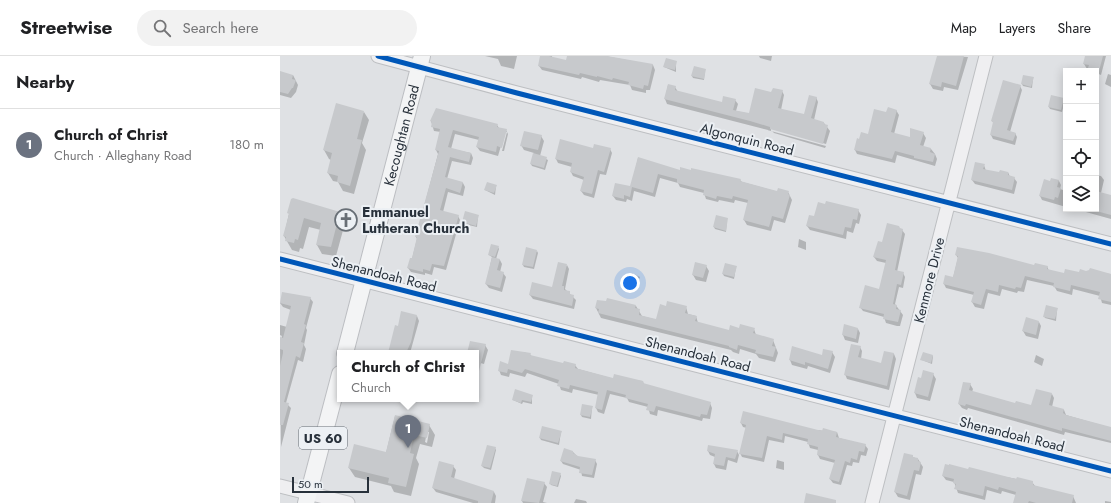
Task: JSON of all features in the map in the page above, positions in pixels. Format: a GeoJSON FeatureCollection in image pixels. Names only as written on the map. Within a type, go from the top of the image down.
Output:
{"type":"FeatureCollection","features":[{"type":"Feature","properties":{"kind":"main road","name":"Kecoughtan Road"},"geometry":{"type":"LineString","coordinates":[[347,350],[420,61]]}},
{"type":"Feature","properties":{"kind":"main road","name":"US 60"},"geometry":{"type":"LineString","coordinates":[[308,498],[337,386]]}},
{"type":"Feature","properties":{"kind":"street","name":"Algonquin Road"},"geometry":{"type":"LineString","coordinates":[[378,56],[420,61],[525,95],[1111,244]]}},
{"type":"Feature","properties":{"kind":"street","name":"Kenmore Drive"},"geometry":{"type":"LineString","coordinates":[[872,503],[986,56]]}},
{"type":"Feature","properties":{"kind":"street","name":"Shenandoah Road"},"geometry":{"type":"LineString","coordinates":[[280,259],[894,417],[1111,471]]}},
{"type":"Feature","properties":{"kind":"street"},"geometry":{"type":"LineString","coordinates":[[280,486],[308,498],[348,503]]}},
{"type":"Feature","properties":{"kind":"building"},"geometry":{"type":"Polygon","coordinates":[[[540,56],[549,56],[566,60],[567,56],[607,56],[653,64],[648,86],[644,85],[643,89],[628,85],[629,82],[613,78],[612,80],[580,73],[579,75],[538,66],[540,56]]]}},
{"type":"Feature","properties":{"kind":"building"},"geometry":{"type":"Polygon","coordinates":[[[937,56],[964,56],[956,86],[942,82],[941,87],[929,84],[937,56]]]}},
{"type":"Feature","properties":{"kind":"building"},"geometry":{"type":"Polygon","coordinates":[[[1085,56],[1103,56],[1099,71],[1099,68],[1088,68],[1089,65],[1083,64],[1085,56]]]}},
{"type":"Feature","properties":{"kind":"building"},"geometry":{"type":"Polygon","coordinates":[[[666,58],[677,61],[675,70],[663,67],[666,58]]]}},
{"type":"Feature","properties":{"kind":"building"},"geometry":{"type":"Polygon","coordinates":[[[694,66],[706,69],[704,79],[691,76],[694,66]]]}},
{"type":"Feature","properties":{"kind":"building"},"geometry":{"type":"Polygon","coordinates":[[[280,71],[293,75],[292,79],[296,80],[293,88],[288,94],[280,92],[280,71]]]}},
{"type":"Feature","properties":{"kind":"building"},"geometry":{"type":"Polygon","coordinates":[[[1023,75],[1034,77],[1031,87],[1021,84],[1023,75]]]}},
{"type":"Feature","properties":{"kind":"building"},"geometry":{"type":"Polygon","coordinates":[[[1003,80],[1021,85],[1007,130],[1016,133],[1013,141],[990,135],[993,122],[991,121],[1003,80]]]}},
{"type":"Feature","properties":{"kind":"building"},"geometry":{"type":"Polygon","coordinates":[[[668,84],[676,86],[675,90],[722,102],[723,96],[736,99],[733,110],[749,113],[755,88],[771,92],[773,88],[783,90],[778,108],[804,114],[809,95],[817,97],[811,118],[824,122],[824,124],[828,125],[823,144],[770,129],[770,127],[750,121],[664,99],[668,84]]]}},
{"type":"Feature","properties":{"kind":"building"},"geometry":{"type":"Polygon","coordinates":[[[1051,95],[1063,98],[1061,110],[1048,107],[1051,95]]]}},
{"type":"Feature","properties":{"kind":"building"},"geometry":{"type":"Polygon","coordinates":[[[336,103],[364,111],[357,139],[362,140],[350,186],[337,182],[338,176],[327,173],[332,153],[323,150],[336,103]]]}},
{"type":"Feature","properties":{"kind":"building"},"geometry":{"type":"Polygon","coordinates":[[[888,107],[897,110],[891,132],[910,137],[910,128],[924,132],[920,145],[931,148],[930,152],[935,154],[933,162],[914,158],[914,156],[895,151],[892,159],[854,150],[857,138],[859,139],[861,132],[868,134],[874,109],[886,112],[888,107]]]}},
{"type":"Feature","properties":{"kind":"building"},"geometry":{"type":"Polygon","coordinates":[[[436,108],[498,124],[497,127],[507,129],[502,148],[497,146],[496,152],[476,147],[479,137],[453,130],[448,147],[471,153],[469,162],[450,157],[445,177],[463,182],[460,193],[446,188],[440,210],[459,215],[444,266],[432,264],[430,271],[423,269],[423,272],[407,268],[410,258],[412,258],[417,237],[415,237],[439,151],[435,150],[440,129],[431,127],[432,122],[430,121],[436,108]]]}},
{"type":"Feature","properties":{"kind":"building"},"geometry":{"type":"Polygon","coordinates":[[[524,131],[542,135],[538,150],[520,146],[524,131]]]}},
{"type":"Feature","properties":{"kind":"building"},"geometry":{"type":"Polygon","coordinates":[[[560,139],[593,148],[594,144],[611,148],[604,172],[598,170],[592,194],[580,191],[584,177],[570,172],[572,163],[555,159],[560,139]]]}},
{"type":"Feature","properties":{"kind":"building"},"geometry":{"type":"Polygon","coordinates":[[[533,153],[547,157],[544,168],[530,164],[533,153]]]}},
{"type":"Feature","properties":{"kind":"building"},"geometry":{"type":"Polygon","coordinates":[[[638,157],[680,170],[680,167],[691,170],[691,168],[741,179],[740,181],[777,191],[778,188],[789,191],[788,194],[790,195],[783,219],[772,216],[769,227],[743,220],[748,200],[733,196],[732,199],[717,196],[716,199],[703,195],[704,190],[677,183],[677,179],[658,174],[653,193],[632,187],[630,197],[624,195],[624,199],[612,196],[615,183],[630,186],[638,157]]]}},
{"type":"Feature","properties":{"kind":"building"},"geometry":{"type":"Polygon","coordinates":[[[975,162],[985,164],[983,169],[1008,172],[1008,175],[1015,177],[1012,190],[971,180],[975,162]]]}},
{"type":"Feature","properties":{"kind":"building"},"geometry":{"type":"Polygon","coordinates":[[[1051,178],[1059,180],[1057,187],[1061,188],[1058,198],[1055,197],[1054,200],[1039,196],[1044,179],[1050,181],[1051,178]]]}},
{"type":"Feature","properties":{"kind":"building"},"geometry":{"type":"Polygon","coordinates":[[[487,182],[497,185],[494,193],[484,190],[487,182]]]}},
{"type":"Feature","properties":{"kind":"building"},"geometry":{"type":"Polygon","coordinates":[[[1099,192],[1111,195],[1111,215],[1099,212],[1099,192]]]}},
{"type":"Feature","properties":{"kind":"building"},"geometry":{"type":"Polygon","coordinates":[[[293,198],[340,212],[331,247],[316,245],[321,223],[304,218],[298,240],[295,239],[294,243],[285,241],[286,237],[283,236],[289,214],[287,213],[291,199],[293,198]]]}},
{"type":"Feature","properties":{"kind":"building"},"geometry":{"type":"Polygon","coordinates":[[[826,201],[859,209],[857,220],[853,219],[851,228],[845,227],[843,235],[806,226],[809,215],[814,216],[818,202],[825,204],[826,201]]]}},
{"type":"Feature","properties":{"kind":"building"},"geometry":{"type":"Polygon","coordinates":[[[465,211],[479,215],[476,226],[462,222],[465,211]]]}},
{"type":"Feature","properties":{"kind":"building"},"geometry":{"type":"Polygon","coordinates":[[[716,215],[728,218],[726,231],[713,227],[716,215]]]}},
{"type":"Feature","properties":{"kind":"building"},"geometry":{"type":"Polygon","coordinates":[[[887,223],[899,226],[903,229],[895,270],[904,272],[901,285],[897,284],[893,304],[897,305],[896,309],[901,310],[898,322],[883,319],[884,314],[859,308],[865,285],[879,289],[886,260],[873,257],[878,241],[882,242],[887,223]]]}},
{"type":"Feature","properties":{"kind":"building"},"geometry":{"type":"Polygon","coordinates":[[[491,244],[499,246],[495,257],[488,255],[491,244]]]}},
{"type":"Feature","properties":{"kind":"building"},"geometry":{"type":"Polygon","coordinates":[[[526,247],[537,250],[533,267],[522,265],[526,247]]]}},
{"type":"Feature","properties":{"kind":"building"},"geometry":{"type":"Polygon","coordinates":[[[957,247],[989,253],[1034,265],[1035,263],[1048,266],[1047,269],[1064,273],[1065,269],[1079,272],[1080,269],[1086,271],[1090,268],[1111,274],[1111,302],[1098,299],[1100,292],[1071,285],[1070,291],[1053,287],[1054,283],[1025,276],[1021,288],[1016,287],[1015,289],[999,285],[998,292],[986,289],[981,305],[971,302],[974,292],[943,284],[945,275],[953,277],[958,256],[955,255],[957,247]]]}},
{"type":"Feature","properties":{"kind":"building"},"geometry":{"type":"Polygon","coordinates":[[[492,257],[500,259],[497,270],[504,272],[500,288],[485,284],[492,257]]]}},
{"type":"Feature","properties":{"kind":"building"},"geometry":{"type":"Polygon","coordinates":[[[558,262],[567,264],[562,286],[564,286],[564,290],[570,291],[570,294],[574,295],[572,306],[529,295],[532,282],[552,287],[558,262]]]}},
{"type":"Feature","properties":{"kind":"building"},"geometry":{"type":"Polygon","coordinates":[[[695,262],[707,265],[703,278],[692,275],[695,262]]]}},
{"type":"Feature","properties":{"kind":"building"},"geometry":{"type":"Polygon","coordinates":[[[725,263],[737,266],[734,277],[722,274],[725,263]]]}},
{"type":"Feature","properties":{"kind":"building"},"geometry":{"type":"Polygon","coordinates":[[[282,292],[311,297],[301,342],[304,343],[300,358],[296,356],[284,402],[289,403],[283,425],[280,425],[280,366],[283,350],[280,349],[280,337],[283,338],[291,306],[280,303],[282,292]]]}},
{"type":"Feature","properties":{"kind":"building"},"geometry":{"type":"Polygon","coordinates":[[[607,298],[636,305],[635,308],[640,309],[639,315],[656,319],[660,304],[666,306],[667,301],[687,306],[685,313],[697,316],[695,321],[729,330],[730,325],[739,328],[740,324],[755,328],[753,333],[774,339],[772,346],[776,347],[773,357],[755,353],[756,350],[738,345],[737,350],[729,346],[598,313],[599,309],[595,308],[597,300],[606,301],[607,298]]]}},
{"type":"Feature","properties":{"kind":"building"},"geometry":{"type":"Polygon","coordinates":[[[1046,305],[1058,308],[1055,319],[1043,317],[1046,305]]]}},
{"type":"Feature","properties":{"kind":"building"},"geometry":{"type":"Polygon","coordinates":[[[401,311],[417,315],[411,342],[407,350],[389,350],[395,325],[398,326],[401,311]]]}},
{"type":"Feature","properties":{"kind":"building"},"geometry":{"type":"Polygon","coordinates":[[[1026,317],[1039,321],[1036,335],[1022,331],[1026,317]]]}},
{"type":"Feature","properties":{"kind":"building"},"geometry":{"type":"Polygon","coordinates":[[[844,324],[858,328],[856,339],[842,335],[844,324]]]}},
{"type":"Feature","properties":{"kind":"building"},"geometry":{"type":"Polygon","coordinates":[[[470,341],[486,344],[479,371],[479,350],[468,350],[470,341]]]}},
{"type":"Feature","properties":{"kind":"building"},"geometry":{"type":"Polygon","coordinates":[[[851,344],[861,346],[858,357],[881,363],[884,351],[894,353],[887,386],[844,375],[851,344]]]}},
{"type":"Feature","properties":{"kind":"building"},"geometry":{"type":"Polygon","coordinates":[[[792,346],[822,355],[823,349],[833,351],[828,369],[805,362],[805,365],[789,360],[792,346]]]}},
{"type":"Feature","properties":{"kind":"building"},"geometry":{"type":"Polygon","coordinates":[[[511,350],[531,353],[530,355],[563,363],[564,361],[576,364],[575,368],[613,378],[614,374],[643,381],[643,383],[711,402],[707,415],[701,414],[700,417],[656,406],[654,412],[646,410],[648,404],[625,398],[626,395],[607,390],[602,410],[595,408],[598,392],[570,385],[569,389],[557,386],[559,380],[525,369],[522,373],[508,369],[507,373],[498,371],[500,361],[508,364],[511,350]]]}},
{"type":"Feature","properties":{"kind":"building"},"geometry":{"type":"Polygon","coordinates":[[[923,352],[933,355],[931,363],[920,360],[923,352]]]}},
{"type":"Feature","properties":{"kind":"building"},"geometry":{"type":"Polygon","coordinates":[[[923,370],[934,373],[928,397],[914,393],[918,377],[921,378],[923,370]]]}},
{"type":"Feature","properties":{"kind":"building"},"geometry":{"type":"Polygon","coordinates":[[[963,382],[971,383],[969,390],[1015,403],[1016,401],[1031,405],[1036,389],[1052,393],[1049,405],[1064,409],[1063,413],[1066,415],[1111,427],[1111,441],[1062,428],[1062,431],[966,404],[965,406],[958,404],[963,382]]]}},
{"type":"Feature","properties":{"kind":"building"},"geometry":{"type":"Polygon","coordinates":[[[515,389],[533,395],[531,402],[522,400],[521,403],[512,400],[515,389]]]}},
{"type":"Feature","properties":{"kind":"building"},"geometry":{"type":"Polygon","coordinates":[[[582,404],[593,406],[590,417],[580,415],[582,404]]]}},
{"type":"Feature","properties":{"kind":"building"},"geometry":{"type":"Polygon","coordinates":[[[743,411],[822,431],[823,428],[837,432],[836,437],[866,444],[864,452],[859,451],[857,460],[851,458],[850,463],[845,461],[839,482],[829,479],[835,460],[817,455],[818,447],[807,444],[808,439],[783,433],[782,440],[767,436],[762,458],[739,454],[746,425],[740,423],[743,411]]]}},
{"type":"Feature","properties":{"kind":"building"},"geometry":{"type":"Polygon","coordinates":[[[395,415],[430,424],[427,438],[414,435],[410,453],[414,454],[406,487],[388,483],[389,478],[348,468],[354,444],[386,452],[395,415]]]}},
{"type":"Feature","properties":{"kind":"building"},"geometry":{"type":"Polygon","coordinates":[[[542,426],[562,431],[558,443],[539,438],[542,426]]]}},
{"type":"Feature","properties":{"kind":"building"},"geometry":{"type":"Polygon","coordinates":[[[487,445],[496,447],[490,468],[481,466],[487,445]]]}},
{"type":"Feature","properties":{"kind":"building"},"geometry":{"type":"Polygon","coordinates":[[[708,445],[738,450],[735,459],[726,457],[724,466],[713,464],[715,454],[707,451],[708,445]]]}},
{"type":"Feature","properties":{"kind":"building"},"geometry":{"type":"Polygon","coordinates":[[[564,448],[573,451],[573,453],[578,456],[596,459],[592,475],[579,473],[580,467],[560,461],[564,448]]]}},
{"type":"Feature","properties":{"kind":"building"},"geometry":{"type":"Polygon","coordinates":[[[904,453],[913,455],[913,457],[918,458],[918,461],[921,462],[919,471],[914,470],[907,496],[894,492],[904,453]]]}},
{"type":"Feature","properties":{"kind":"building"},"geometry":{"type":"Polygon","coordinates":[[[439,461],[454,465],[451,477],[494,491],[491,503],[478,503],[478,501],[432,488],[439,461]]]}},
{"type":"Feature","properties":{"kind":"building"},"geometry":{"type":"Polygon","coordinates":[[[945,464],[968,469],[969,467],[1016,479],[1017,477],[1033,481],[1033,485],[1074,495],[1072,503],[1036,503],[1029,501],[1028,503],[1013,503],[1016,492],[999,487],[998,490],[985,486],[983,496],[954,489],[956,484],[953,483],[954,479],[942,476],[945,464]]]}},
{"type":"Feature","properties":{"kind":"building"},"geometry":{"type":"Polygon","coordinates":[[[552,471],[561,473],[557,486],[549,484],[552,471]]]}},
{"type":"Feature","properties":{"kind":"building"},"geometry":{"type":"Polygon","coordinates":[[[527,478],[545,482],[539,503],[521,501],[527,478]]]}},
{"type":"Feature","properties":{"kind":"building"},"geometry":{"type":"Polygon","coordinates":[[[806,493],[836,500],[836,503],[804,503],[806,493]]]}},
{"type":"Feature","properties":{"kind":"cycle path"},"geometry":{"type":"LineString","coordinates":[[378,56],[517,93],[1111,244]]}},
{"type":"Feature","properties":{"kind":"cycle path"},"geometry":{"type":"LineString","coordinates":[[280,259],[1111,471]]}},
{"type":"Feature","properties":{"kind":"place","name":"Emmanuel Lutheran Church"},"geometry":{"type":"Point","coordinates":[346,220]}},
{"type":"Feature","properties":{"kind":"place","name":"Church of Christ"},"geometry":{"type":"Point","coordinates":[408,448]}}]}
